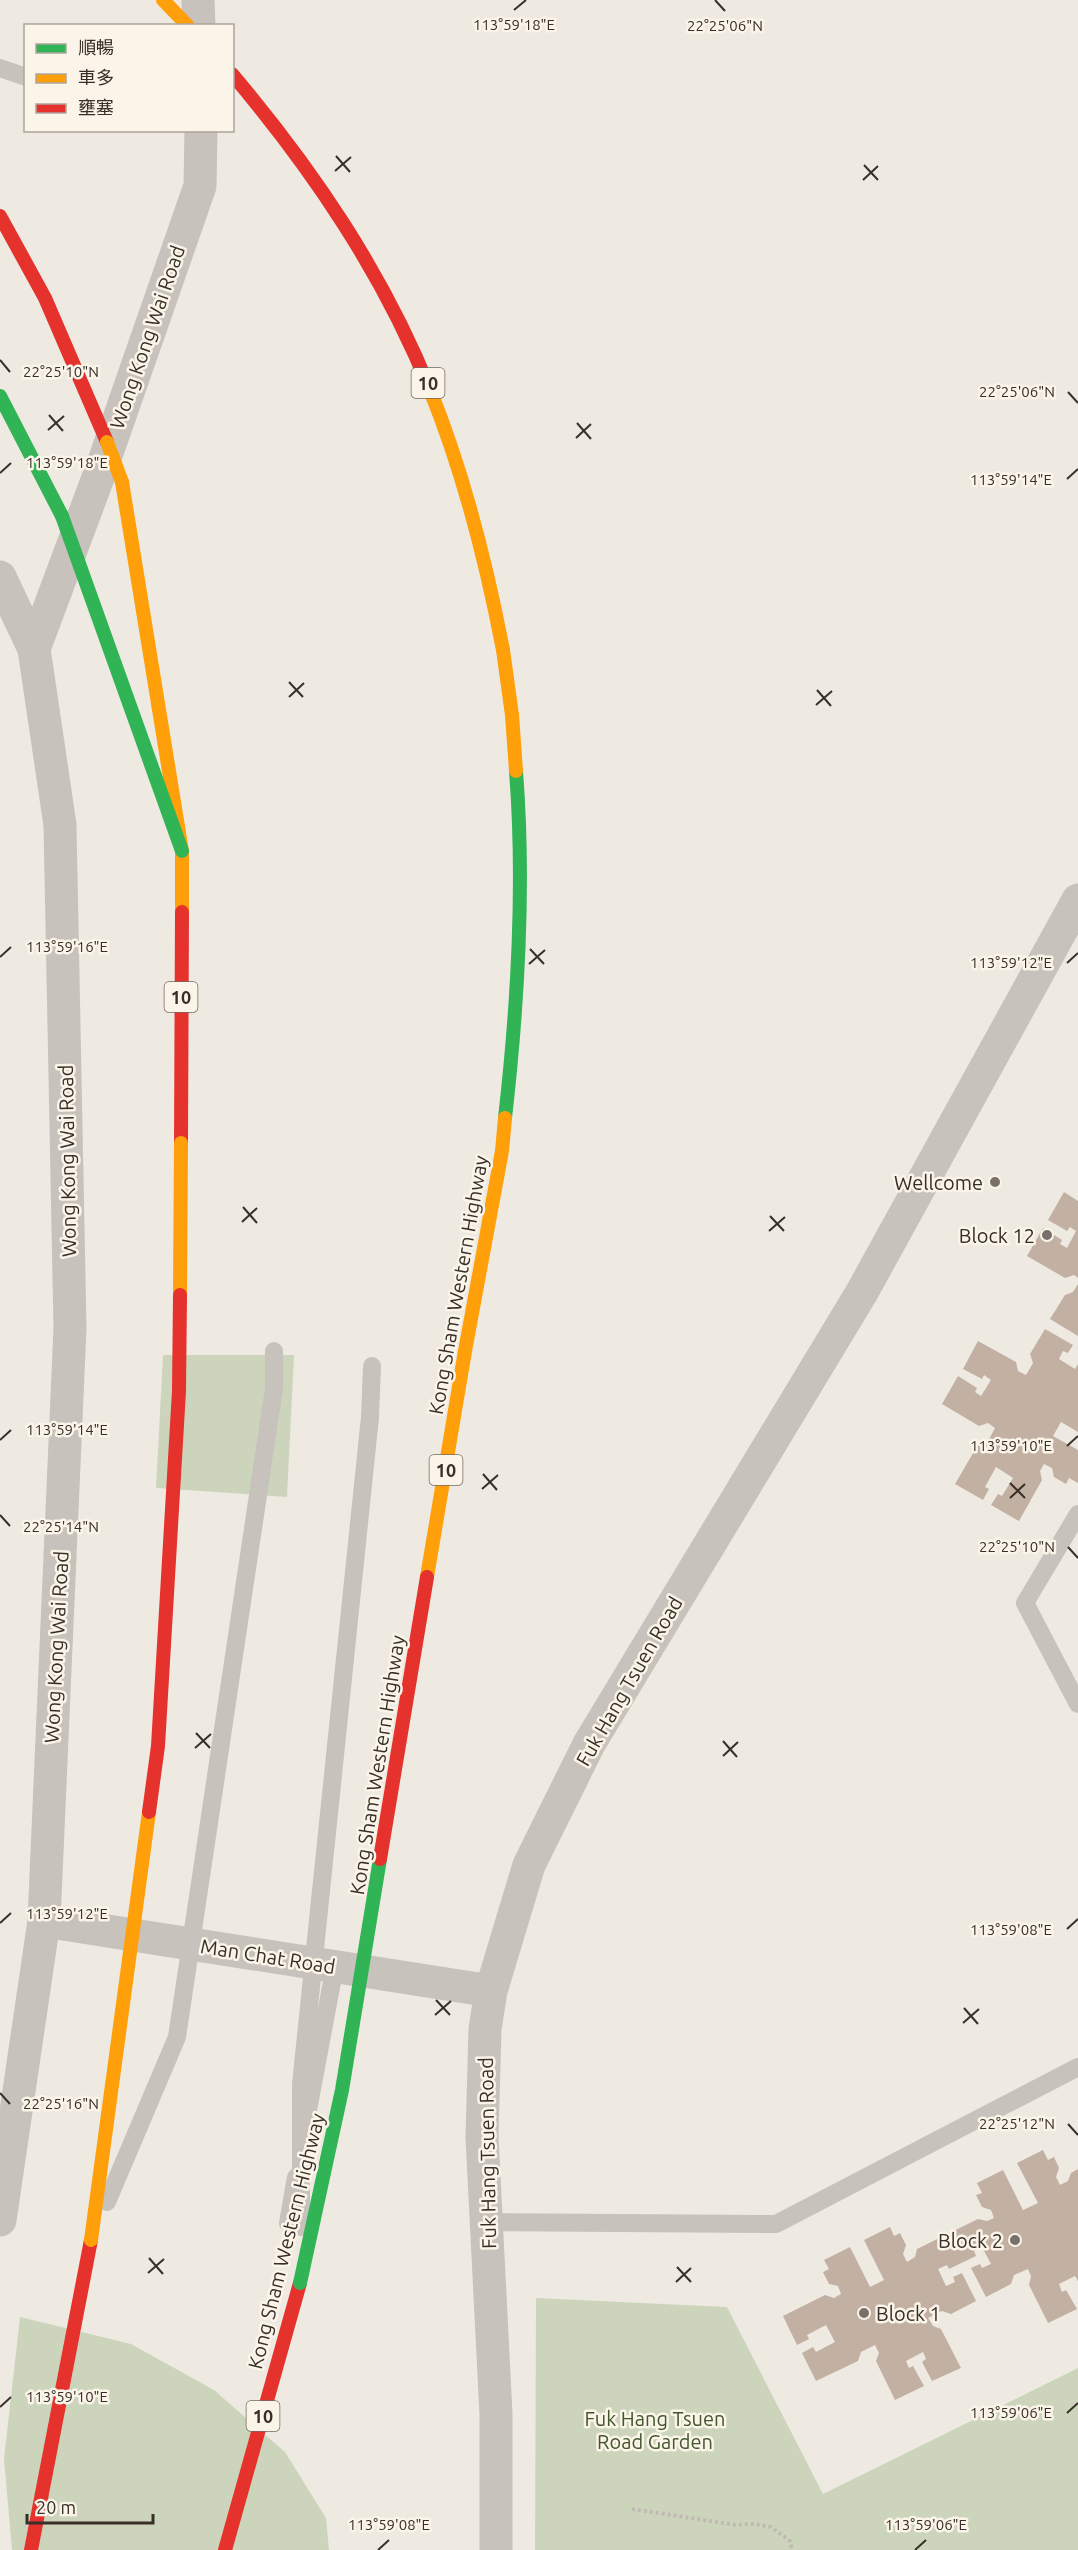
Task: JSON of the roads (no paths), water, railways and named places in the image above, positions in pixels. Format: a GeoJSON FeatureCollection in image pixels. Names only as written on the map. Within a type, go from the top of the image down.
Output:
{"type":"FeatureCollection","features":[{"type":"Feature","properties":{"kind":"highway"},"geometry":{"type":"LineString","coordinates":[[163,0],[191,13]]}},
{"type":"Feature","properties":{"kind":"highway"},"geometry":{"type":"LineString","coordinates":[[168,0],[191,13]]}},
{"type":"Feature","properties":{"kind":"highway","name":"Kong Sham Western Highway"},"geometry":{"type":"LineString","coordinates":[[225,2550],[300,2283],[342,2090],[465,1351],[502,1151],[516,987],[520,849],[512,715],[502,650],[490,580],[456,458],[406,333],[365,259],[331,203],[290,143],[234,76]]}},
{"type":"Feature","properties":{"kind":"highway","name":"10"},"geometry":{"type":"LineString","coordinates":[[0,216],[11,233],[65,342],[123,482],[182,851],[179,1391],[158,1746],[91,2240],[31,2550]]}},
{"type":"Feature","properties":{"kind":"highway"},"geometry":{"type":"LineString","coordinates":[[0,396],[62,516],[182,851]]}},
{"type":"Feature","properties":{"kind":"street","name":"Wong Kong Wai Road"},"geometry":{"type":"LineString","coordinates":[[0,2220],[44,1920],[70,1328],[60,825],[34,649],[106,456],[200,186],[201,132]]}},
{"type":"Feature","properties":{"kind":"street"},"geometry":{"type":"LineString","coordinates":[[0,577],[34,649]]}},
{"type":"Feature","properties":{"kind":"street","name":"Fuk Hang Tsuen Road"},"geometry":{"type":"LineString","coordinates":[[496,2550],[496,2414],[482,2137],[485,2029],[491,1991],[530,1865],[589,1744],[862,1292],[1078,900]]}},
{"type":"Feature","properties":{"kind":"street","name":"Man Chat Road"},"geometry":{"type":"LineString","coordinates":[[44,1920],[491,1991]]}},
{"type":"Feature","properties":{"kind":"lane"},"geometry":{"type":"LineString","coordinates":[[0,68],[24,76]]}},
{"type":"Feature","properties":{"kind":"lane"},"geometry":{"type":"LineString","coordinates":[[91,2240],[177,2037],[274,1388],[274,1351]]}},
{"type":"Feature","properties":{"kind":"lane"},"geometry":{"type":"LineString","coordinates":[[300,2283],[301,2084],[370,1417],[372,1366]]}},
{"type":"Feature","properties":{"kind":"lane"},"geometry":{"type":"LineString","coordinates":[[1078,1514],[1025,1603],[1078,1704]]}},
{"type":"Feature","properties":{"kind":"lane"},"geometry":{"type":"LineString","coordinates":[[288,2223],[335,1966]]}},
{"type":"Feature","properties":{"kind":"lane"},"geometry":{"type":"LineString","coordinates":[[486,2222],[776,2224],[1078,2067]]}},
{"type":"Feature","properties":{"kind":"place","name":"Wellcome"},"geometry":{"type":"Point","coordinates":[995,1182]}},
{"type":"Feature","properties":{"kind":"place","name":"Block 12"},"geometry":{"type":"Point","coordinates":[1047,1235]}},
{"type":"Feature","properties":{"kind":"place","name":"Block 2"},"geometry":{"type":"Point","coordinates":[1015,2240]}},
{"type":"Feature","properties":{"kind":"place","name":"Block 1"},"geometry":{"type":"Point","coordinates":[864,2313]}},
{"type":"Feature","properties":{"kind":"park label","name":"Fuk Hang Tsuen Road Garden"},"geometry":{"type":"Point","coordinates":[655,2430]}}]}
